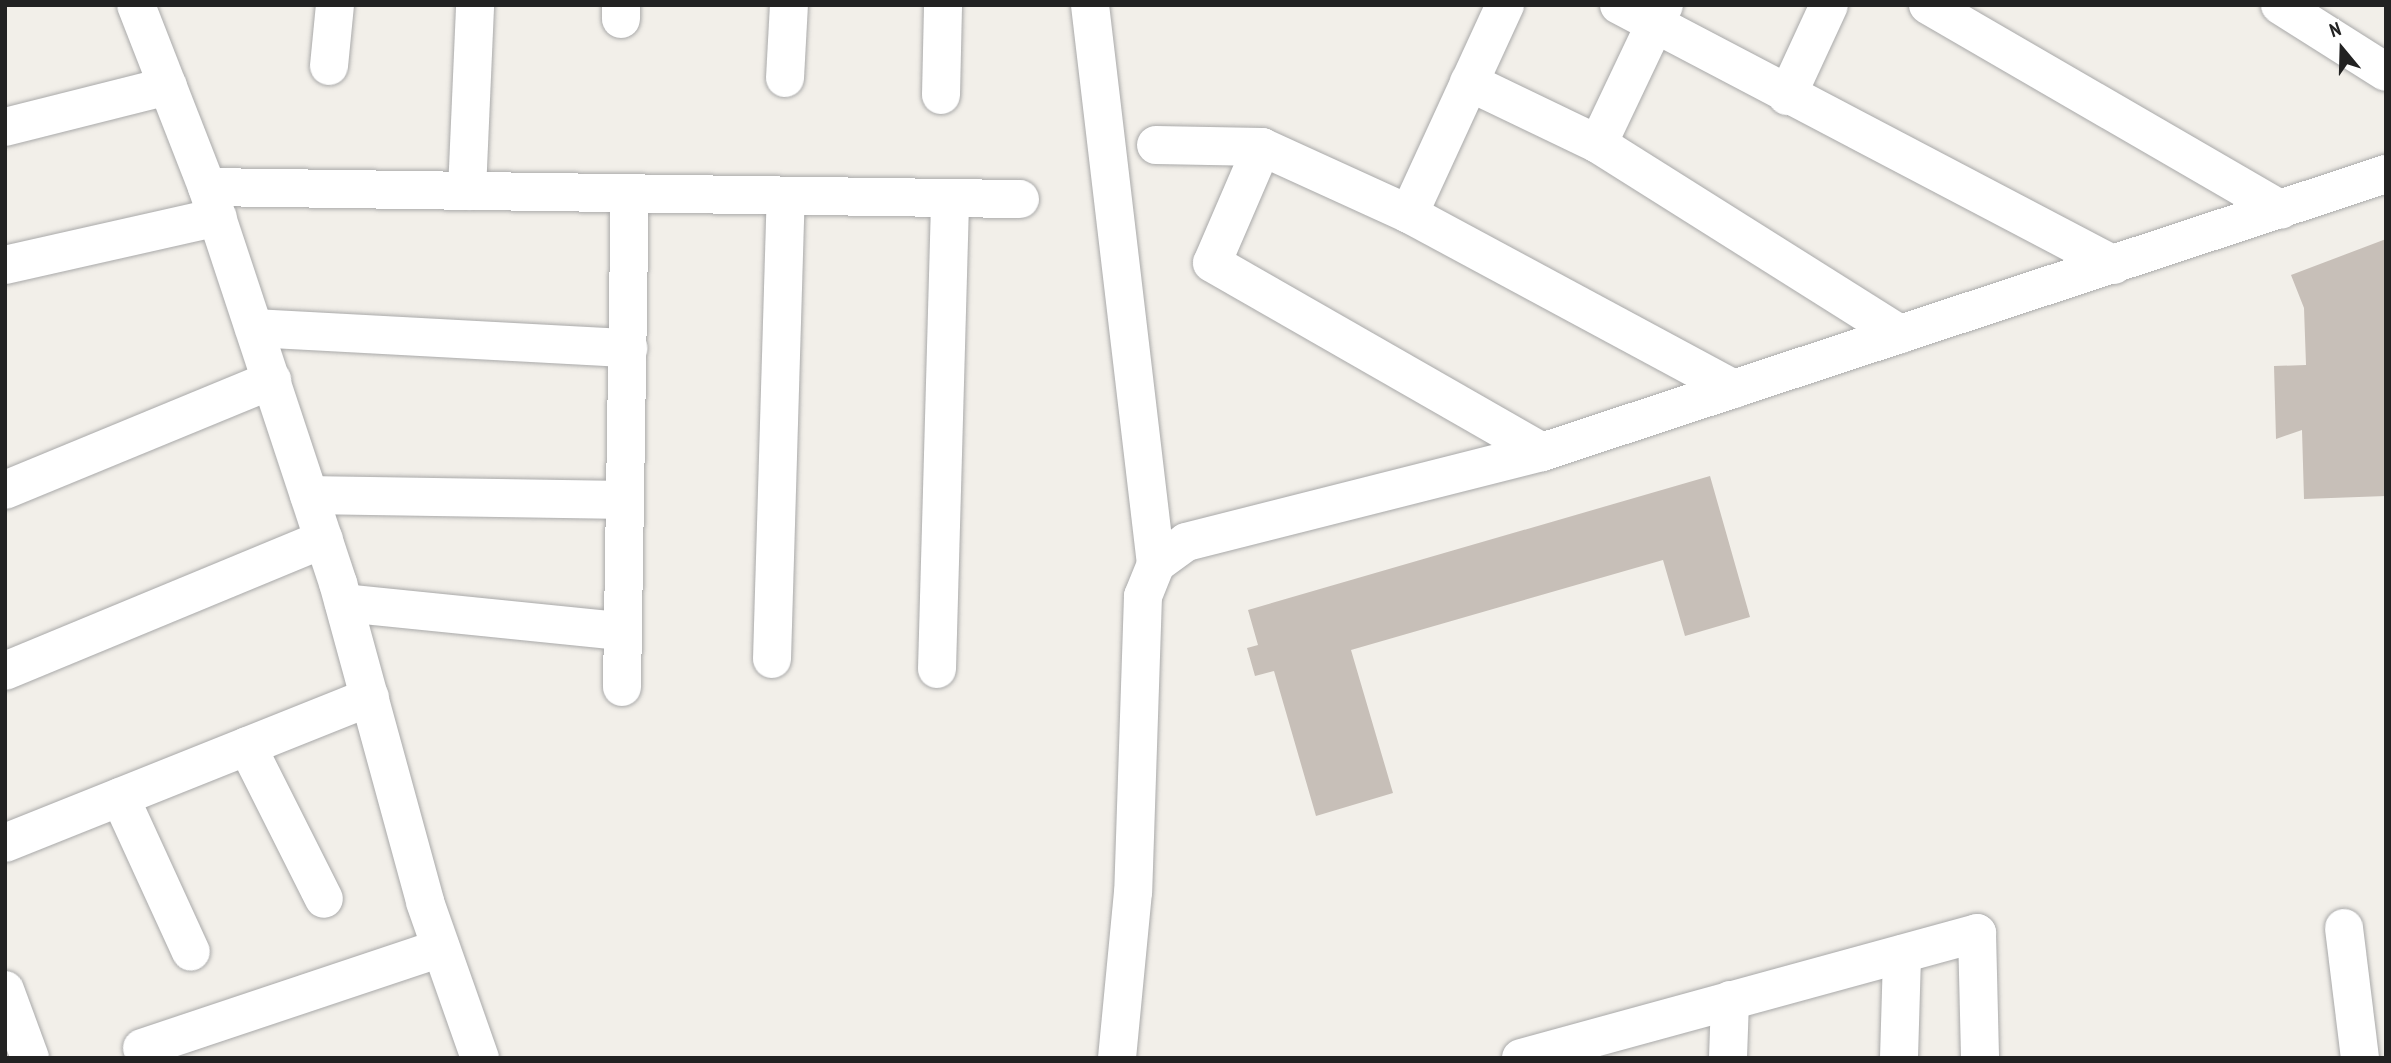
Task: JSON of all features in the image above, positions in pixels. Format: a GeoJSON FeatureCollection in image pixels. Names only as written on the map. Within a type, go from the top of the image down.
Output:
{"type":"FeatureCollection","features":[{"type":"Feature","properties":{"kind":"street"},"geometry":{"type":"LineString","coordinates":[[136,5],[213,202],[324,539],[441,948],[480,1058]]}},
{"type":"Feature","properties":{"kind":"street"},"geometry":{"type":"LineString","coordinates":[[329,66],[335,5]]}},
{"type":"Feature","properties":{"kind":"street"},"geometry":{"type":"LineString","coordinates":[[467,191],[475,5]]}},
{"type":"Feature","properties":{"kind":"street"},"geometry":{"type":"LineString","coordinates":[[785,78],[789,5]]}},
{"type":"Feature","properties":{"kind":"street"},"geometry":{"type":"LineString","coordinates":[[941,95],[943,5]]}},
{"type":"Feature","properties":{"kind":"street"},"geometry":{"type":"LineString","coordinates":[[1090,5],[1156,564],[1143,596],[1133,892],[1116,1058]]}},
{"type":"Feature","properties":{"kind":"street"},"geometry":{"type":"LineString","coordinates":[[1409,214],[1504,5]]}},
{"type":"Feature","properties":{"kind":"street"},"geometry":{"type":"LineString","coordinates":[[1619,5],[1659,16],[1787,96],[2114,265]]}},
{"type":"Feature","properties":{"kind":"street"},"geometry":{"type":"LineString","coordinates":[[1787,96],[1829,5]]}},
{"type":"Feature","properties":{"kind":"street"},"geometry":{"type":"LineString","coordinates":[[1928,5],[1978,18],[2281,210]]}},
{"type":"Feature","properties":{"kind":"street"},"geometry":{"type":"LineString","coordinates":[[2297,9],[2386,72]]}},
{"type":"Feature","properties":{"kind":"street"},"geometry":{"type":"LineString","coordinates":[[1598,144],[1659,16]]}},
{"type":"Feature","properties":{"kind":"street"},"geometry":{"type":"LineString","coordinates":[[1469,82],[1598,144],[1900,334]]}},
{"type":"Feature","properties":{"kind":"street"},"geometry":{"type":"LineString","coordinates":[[5,127],[168,86]]}},
{"type":"Feature","properties":{"kind":"street"},"geometry":{"type":"LineString","coordinates":[[1156,145],[1262,147],[1409,214],[1734,389]]}},
{"type":"Feature","properties":{"kind":"street"},"geometry":{"type":"LineString","coordinates":[[1262,147],[1212,263],[1542,452]]}},
{"type":"Feature","properties":{"kind":"street"},"geometry":{"type":"LineString","coordinates":[[1156,564],[1186,542],[1542,452],[2386,174]]}},
{"type":"Feature","properties":{"kind":"street"},"geometry":{"type":"LineString","coordinates":[[5,265],[213,202],[467,191],[1020,199]]}},
{"type":"Feature","properties":{"kind":"street"},"geometry":{"type":"LineString","coordinates":[[622,688],[630,194]]}},
{"type":"Feature","properties":{"kind":"street"},"geometry":{"type":"LineString","coordinates":[[772,659],[786,195]]}},
{"type":"Feature","properties":{"kind":"street"},"geometry":{"type":"LineString","coordinates":[[937,669],[950,198]]}},
{"type":"Feature","properties":{"kind":"street"},"geometry":{"type":"LineString","coordinates":[[254,328],[628,348]]}},
{"type":"Feature","properties":{"kind":"street"},"geometry":{"type":"LineString","coordinates":[[5,490],[272,380]]}},
{"type":"Feature","properties":{"kind":"street"},"geometry":{"type":"LineString","coordinates":[[309,495],[625,500]]}},
{"type":"Feature","properties":{"kind":"street"},"geometry":{"type":"LineString","coordinates":[[5,671],[324,539]]}},
{"type":"Feature","properties":{"kind":"street"},"geometry":{"type":"LineString","coordinates":[[344,603],[622,631]]}},
{"type":"Feature","properties":{"kind":"street"},"geometry":{"type":"LineString","coordinates":[[5,843],[370,697]]}},
{"type":"Feature","properties":{"kind":"street"},"geometry":{"type":"LineString","coordinates":[[247,746],[324,899]]}},
{"type":"Feature","properties":{"kind":"street"},"geometry":{"type":"LineString","coordinates":[[120,797],[191,951]]}},
{"type":"Feature","properties":{"kind":"street"},"geometry":{"type":"LineString","coordinates":[[2344,928],[2360,1058]]}},
{"type":"Feature","properties":{"kind":"street"},"geometry":{"type":"LineString","coordinates":[[1521,1058],[1569,1051],[1730,1000],[1976,933],[1980,1058]]}},
{"type":"Feature","properties":{"kind":"street"},"geometry":{"type":"LineString","coordinates":[[142,1048],[441,948]]}},
{"type":"Feature","properties":{"kind":"street"},"geometry":{"type":"LineString","coordinates":[[1899,1058],[1902,954]]}},
{"type":"Feature","properties":{"kind":"street"},"geometry":{"type":"LineString","coordinates":[[5,990],[30,1058]]}},
{"type":"Feature","properties":{"kind":"street"},"geometry":{"type":"LineString","coordinates":[[1728,1058],[1730,1000]]}},
{"type":"Feature","properties":{"kind":"building"},"geometry":{"type":"Polygon","coordinates":[[[2386,239],[2386,496],[2304,499],[2302,430],[2276,439],[2274,366],[2306,365],[2304,308],[2291,275],[2386,239]]]}},
{"type":"Feature","properties":{"kind":"building"},"geometry":{"type":"Polygon","coordinates":[[[1710,476],[1750,617],[1685,636],[1663,560],[1351,650],[1393,793],[1316,816],[1274,671],[1255,676],[1247,648],[1258,645],[1248,610],[1710,476]]]}}]}
